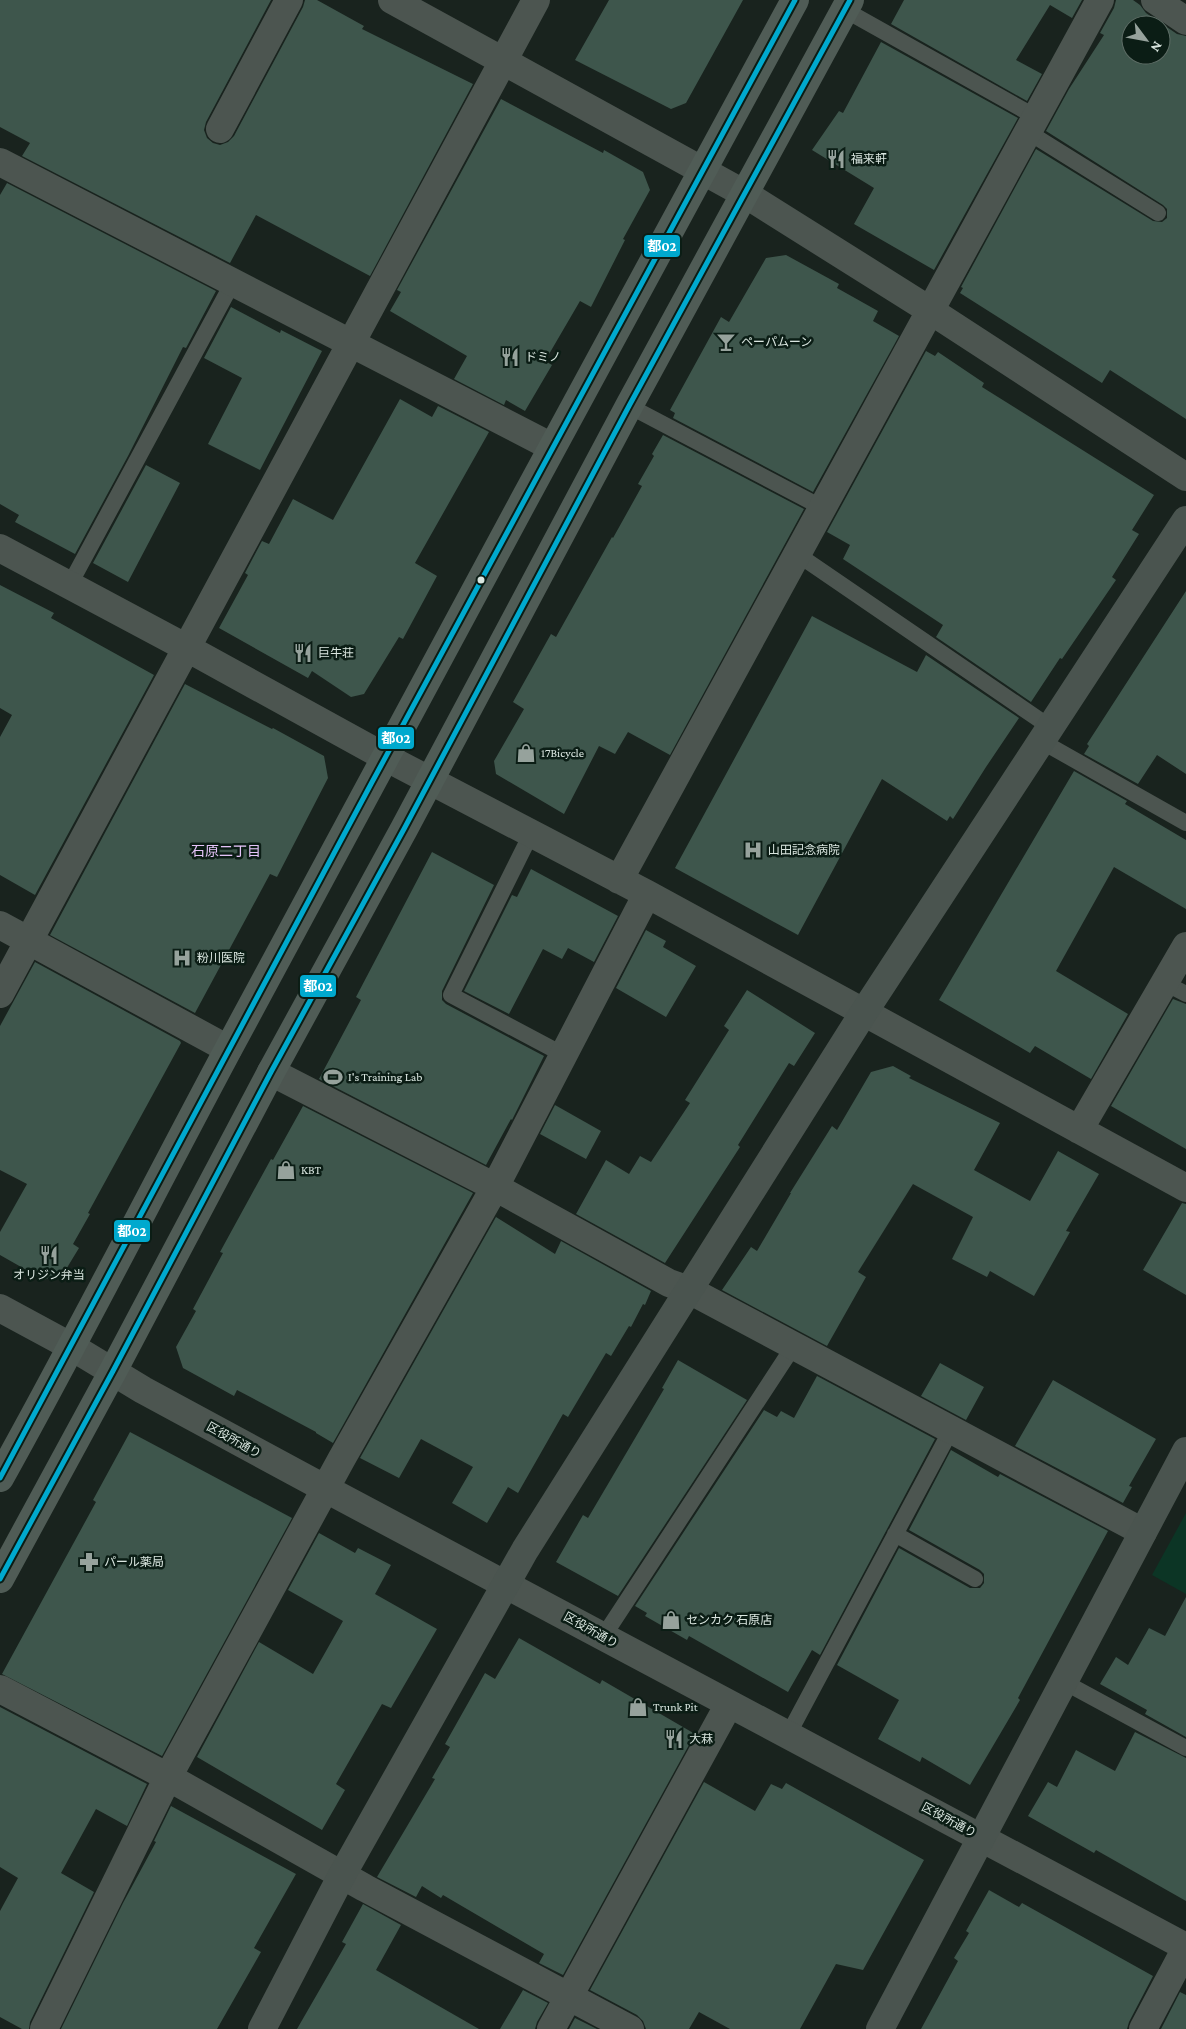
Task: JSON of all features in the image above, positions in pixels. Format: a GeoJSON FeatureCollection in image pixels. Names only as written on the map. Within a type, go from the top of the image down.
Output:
{"type":"FeatureCollection","features":[{"type":"Feature","properties":{"kind":"main road"},"geometry":{"type":"LineString","coordinates":[[0,1478],[72,1347],[228,1049],[385,757],[795,0]]}},
{"type":"Feature","properties":{"kind":"main road"},"geometry":{"type":"LineString","coordinates":[[0,1579],[629,406],[848,5]]}},
{"type":"Feature","properties":{"kind":"street"},"geometry":{"type":"LineString","coordinates":[[220,128],[289,0]]}},
{"type":"Feature","properties":{"kind":"street"},"geometry":{"type":"LineString","coordinates":[[392,0],[745,194],[1186,477]]}},
{"type":"Feature","properties":{"kind":"street"},"geometry":{"type":"LineString","coordinates":[[0,994],[536,0]]}},
{"type":"Feature","properties":{"kind":"street"},"geometry":{"type":"LineString","coordinates":[[619,880],[1100,0]]}},
{"type":"Feature","properties":{"kind":"street"},"geometry":{"type":"LineString","coordinates":[[1154,0],[1186,21]]}},
{"type":"Feature","properties":{"kind":"street"},"geometry":{"type":"LineString","coordinates":[[0,162],[552,448]]}},
{"type":"Feature","properties":{"kind":"street"},"geometry":{"type":"LineString","coordinates":[[262,2029],[342,1875],[505,1584],[864,1012],[1186,520]]}},
{"type":"Feature","properties":{"kind":"street"},"geometry":{"type":"LineString","coordinates":[[0,548],[385,757],[647,894],[1186,1188]]}},
{"type":"Feature","properties":{"kind":"street"},"geometry":{"type":"LineString","coordinates":[[44,2029],[168,1777],[495,1187],[647,894]]}},
{"type":"Feature","properties":{"kind":"street"},"geometry":{"type":"LineString","coordinates":[[0,925],[228,1049]]}},
{"type":"Feature","properties":{"kind":"street"},"geometry":{"type":"LineString","coordinates":[[1078,1130],[1175,989],[1186,946]]}},
{"type":"Feature","properties":{"kind":"street"},"geometry":{"type":"LineString","coordinates":[[271,1072],[495,1187],[669,1283],[689,1290],[1143,1532]]}},
{"type":"Feature","properties":{"kind":"street","name":"区役所通り"},"geometry":{"type":"LineString","coordinates":[[0,1308],[72,1347],[143,1390],[326,1489],[982,1837],[1186,1948]]}},
{"type":"Feature","properties":{"kind":"street"},"geometry":{"type":"LineString","coordinates":[[880,2029],[1186,1451]]}},
{"type":"Feature","properties":{"kind":"street"},"geometry":{"type":"LineString","coordinates":[[0,1689],[168,1777],[342,1875],[630,2029]]}},
{"type":"Feature","properties":{"kind":"street"},"geometry":{"type":"LineString","coordinates":[[551,2029],[729,1704]]}},
{"type":"Feature","properties":{"kind":"street"},"geometry":{"type":"LineString","coordinates":[[1143,2029],[1186,1948]]}},
{"type":"Feature","properties":{"kind":"lane"},"geometry":{"type":"LineString","coordinates":[[848,5],[1032,125],[1158,214]]}},
{"type":"Feature","properties":{"kind":"lane"},"geometry":{"type":"LineString","coordinates":[[69,586],[233,282]]}},
{"type":"Feature","properties":{"kind":"lane"},"geometry":{"type":"LineString","coordinates":[[629,406],[823,508]]}},
{"type":"Feature","properties":{"kind":"lane"},"geometry":{"type":"LineString","coordinates":[[797,554],[1046,734],[1186,823]]}},
{"type":"Feature","properties":{"kind":"lane"},"geometry":{"type":"LineString","coordinates":[[531,834],[451,995],[564,1055]]}},
{"type":"Feature","properties":{"kind":"lane"},"geometry":{"type":"LineString","coordinates":[[603,1637],[793,1347]]}},
{"type":"Feature","properties":{"kind":"lane"},"geometry":{"type":"LineString","coordinates":[[788,1735],[951,1430]]}},
{"type":"Feature","properties":{"kind":"lane"},"geometry":{"type":"LineString","coordinates":[[895,1534],[975,1580]]}},
{"type":"Feature","properties":{"kind":"lane"},"geometry":{"type":"LineString","coordinates":[[1064,1682],[1186,1748]]}},
{"type":"Feature","properties":{"kind":"green space"},"geometry":{"type":"Polygon","coordinates":[[[1186,1513],[1186,1594],[1152,1575],[1186,1513]]]}},
{"type":"Feature","properties":{"kind":"building"},"geometry":{"type":"Polygon","coordinates":[[[0,0],[271,0],[206,122],[204,130],[207,138],[213,143],[220,145],[228,142],[234,136],[305,0],[317,0],[364,26],[362,29],[473,84],[370,276],[256,215],[230,263],[22,156],[30,143],[0,127],[0,0]]]}},
{"type":"Feature","properties":{"kind":"building"},"geometry":{"type":"Polygon","coordinates":[[[609,0],[743,0],[686,103],[671,109],[575,60],[609,0]]]}},
{"type":"Feature","properties":{"kind":"building"},"geometry":{"type":"Polygon","coordinates":[[[904,0],[1082,0],[1072,18],[1050,5],[1016,60],[1042,74],[1027,101],[891,24],[904,0]]]}},
{"type":"Feature","properties":{"kind":"building"},"geometry":{"type":"Polygon","coordinates":[[[1116,0],[1133,0],[1149,15],[1121,15],[1121,65],[1171,65],[1171,30],[1177,34],[1186,36],[1186,419],[1110,370],[1102,383],[960,293],[963,288],[961,287],[1036,149],[1153,221],[1162,222],[1167,218],[1167,209],[1163,205],[1046,131],[1069,89],[1104,35],[1100,33],[1114,8],[1116,0]]]}},
{"type":"Feature","properties":{"kind":"building"},"geometry":{"type":"Polygon","coordinates":[[[881,42],[1018,118],[934,270],[854,224],[874,188],[812,150],[839,111],[843,113],[881,42]]]}},
{"type":"Feature","properties":{"kind":"building"},"geometry":{"type":"Polygon","coordinates":[[[501,99],[603,153],[604,150],[643,172],[650,190],[623,239],[625,240],[591,307],[580,301],[545,361],[552,365],[525,411],[506,400],[504,405],[454,379],[467,356],[390,311],[401,292],[397,290],[501,99]]]}},
{"type":"Feature","properties":{"kind":"building"},"geometry":{"type":"Polygon","coordinates":[[[7,183],[216,291],[186,348],[183,347],[128,456],[75,554],[15,522],[19,515],[0,504],[0,195],[7,183]]]}},
{"type":"Feature","properties":{"kind":"building"},"geometry":{"type":"Polygon","coordinates":[[[786,255],[839,284],[837,288],[878,311],[873,321],[899,336],[813,492],[673,418],[675,413],[670,410],[721,317],[729,322],[766,258],[786,255]]]}},
{"type":"Feature","properties":{"kind":"building"},"geometry":{"type":"Polygon","coordinates":[[[231,307],[280,333],[281,330],[322,351],[260,470],[208,444],[242,378],[204,358],[231,307]]]}},
{"type":"Feature","properties":{"kind":"building"},"geometry":{"type":"Polygon","coordinates":[[[926,351],[935,356],[938,352],[984,383],[982,387],[1154,495],[1132,530],[1139,534],[1112,577],[1116,580],[1031,702],[936,637],[943,625],[843,559],[850,545],[827,532],[926,351]]]}},
{"type":"Feature","properties":{"kind":"building"},"geometry":{"type":"Polygon","coordinates":[[[400,399],[432,417],[438,406],[489,432],[415,563],[437,576],[403,639],[399,637],[364,694],[351,697],[312,671],[308,678],[219,628],[248,575],[245,573],[262,541],[269,544],[293,499],[333,520],[400,399]]]}},
{"type":"Feature","properties":{"kind":"building"},"geometry":{"type":"Polygon","coordinates":[[[663,435],[804,509],[670,755],[628,732],[615,754],[599,746],[564,814],[496,774],[494,761],[524,709],[513,702],[551,634],[556,637],[613,538],[642,486],[638,484],[654,456],[652,454],[663,435]]]}},
{"type":"Feature","properties":{"kind":"building"},"geometry":{"type":"Polygon","coordinates":[[[146,465],[180,483],[128,582],[93,563],[146,465]]]}},
{"type":"Feature","properties":{"kind":"building"},"geometry":{"type":"Polygon","coordinates":[[[0,585],[54,613],[51,618],[154,675],[35,895],[0,875],[0,737],[12,715],[0,708],[0,585]]]}},
{"type":"Feature","properties":{"kind":"building"},"geometry":{"type":"Polygon","coordinates":[[[1186,591],[1186,774],[1157,755],[1138,784],[1084,754],[1089,746],[1087,744],[1186,591]]]}},
{"type":"Feature","properties":{"kind":"building","name":"山田記念病院"},"geometry":{"type":"Polygon","coordinates":[[[812,616],[917,672],[926,655],[1019,718],[953,819],[950,816],[947,821],[882,779],[798,935],[675,868],[812,616]]]}},
{"type":"Feature","properties":{"kind":"building"},"geometry":{"type":"Polygon","coordinates":[[[185,684],[324,756],[328,778],[277,877],[270,874],[195,1013],[50,935],[185,684]]]}},
{"type":"Feature","properties":{"kind":"building"},"geometry":{"type":"Polygon","coordinates":[[[1074,771],[1127,801],[1125,804],[1186,840],[1186,909],[1114,867],[1056,971],[1128,1014],[1091,1079],[1035,1046],[1030,1053],[939,1000],[1074,771]]]}},
{"type":"Feature","properties":{"kind":"building"},"geometry":{"type":"Polygon","coordinates":[[[432,852],[494,885],[442,991],[442,1000],[446,1004],[544,1056],[512,1120],[486,1165],[319,1079],[361,1000],[356,997],[432,852]]]}},
{"type":"Feature","properties":{"kind":"building"},"geometry":{"type":"Polygon","coordinates":[[[531,869],[618,916],[594,962],[568,948],[562,959],[543,949],[509,1014],[464,991],[512,895],[517,897],[531,869]]]}},
{"type":"Feature","properties":{"kind":"building"},"geometry":{"type":"Polygon","coordinates":[[[646,930],[666,941],[663,947],[696,966],[666,1017],[616,988],[646,930]]]}},
{"type":"Feature","properties":{"kind":"building"},"geometry":{"type":"Polygon","coordinates":[[[35,962],[181,1043],[88,1213],[90,1214],[73,1244],[79,1248],[65,1271],[44,1280],[0,1255],[0,1232],[27,1184],[0,1170],[0,1026],[35,962]]]}},
{"type":"Feature","properties":{"kind":"building"},"geometry":{"type":"Polygon","coordinates":[[[747,990],[815,1033],[794,1066],[789,1063],[738,1145],[740,1147],[665,1263],[576,1214],[606,1160],[629,1174],[640,1156],[651,1162],[690,1103],[685,1100],[729,1030],[724,1026],[747,990]]]}},
{"type":"Feature","properties":{"kind":"building"},"geometry":{"type":"Polygon","coordinates":[[[1173,999],[1186,1004],[1186,1149],[1111,1106],[1173,999]]]}},
{"type":"Feature","properties":{"kind":"building"},"geometry":{"type":"Polygon","coordinates":[[[893,1066],[911,1076],[909,1078],[1000,1123],[974,1170],[1030,1201],[1058,1151],[1099,1174],[1066,1231],[1070,1232],[1034,1296],[990,1271],[987,1277],[952,1259],[973,1217],[913,1184],[858,1272],[866,1277],[827,1346],[722,1290],[751,1247],[757,1251],[790,1193],[832,1126],[837,1130],[871,1072],[893,1066]]]}},
{"type":"Feature","properties":{"kind":"building"},"geometry":{"type":"Polygon","coordinates":[[[555,1105],[601,1131],[586,1159],[540,1134],[555,1105]]]}},
{"type":"Feature","properties":{"kind":"building"},"geometry":{"type":"Polygon","coordinates":[[[303,1106],[473,1193],[333,1443],[237,1390],[234,1396],[183,1368],[176,1347],[196,1311],[193,1309],[223,1253],[220,1252],[271,1159],[273,1160],[303,1106]]]}},
{"type":"Feature","properties":{"kind":"building"},"geometry":{"type":"Polygon","coordinates":[[[1182,1203],[1186,1204],[1186,1295],[1143,1270],[1182,1203]]]}},
{"type":"Feature","properties":{"kind":"building"},"geometry":{"type":"Polygon","coordinates":[[[496,1217],[555,1254],[561,1241],[651,1291],[645,1305],[643,1304],[631,1327],[629,1326],[611,1356],[606,1353],[568,1417],[563,1414],[518,1493],[508,1487],[487,1523],[452,1503],[473,1467],[421,1439],[399,1478],[360,1458],[496,1217]]]}},
{"type":"Feature","properties":{"kind":"building"},"geometry":{"type":"Polygon","coordinates":[[[678,1360],[747,1400],[618,1596],[556,1562],[583,1515],[588,1518],[664,1389],[662,1388],[678,1360]]]}},
{"type":"Feature","properties":{"kind":"building"},"geometry":{"type":"Polygon","coordinates":[[[940,1363],[984,1387],[966,1420],[921,1396],[940,1363]]]}},
{"type":"Feature","properties":{"kind":"building"},"geometry":{"type":"Polygon","coordinates":[[[817,1376],[935,1439],[820,1655],[812,1650],[788,1692],[689,1636],[687,1640],[645,1616],[647,1613],[635,1606],[764,1410],[777,1417],[781,1411],[794,1418],[817,1376]]]}},
{"type":"Feature","properties":{"kind":"building"},"geometry":{"type":"Polygon","coordinates":[[[1053,1380],[1156,1439],[1129,1486],[1132,1487],[1123,1503],[1015,1446],[1053,1380]]]}},
{"type":"Feature","properties":{"kind":"building"},"geometry":{"type":"Polygon","coordinates":[[[130,1432],[292,1518],[162,1756],[2,1674],[96,1502],[93,1500],[130,1432]]]}},
{"type":"Feature","properties":{"kind":"building"},"geometry":{"type":"Polygon","coordinates":[[[951,1450],[998,1477],[1000,1474],[1108,1531],[1018,1698],[1020,1700],[970,1785],[922,1757],[920,1762],[878,1739],[899,1700],[837,1665],[899,1548],[970,1588],[980,1588],[984,1583],[984,1574],[980,1570],[909,1530],[951,1450]]]}},
{"type":"Feature","properties":{"kind":"building"},"geometry":{"type":"Polygon","coordinates":[[[319,1533],[355,1553],[358,1548],[391,1565],[375,1594],[437,1629],[391,1708],[382,1704],[336,1784],[345,1790],[322,1830],[197,1757],[259,1642],[313,1674],[343,1621],[288,1590],[319,1533]]]}},
{"type":"Feature","properties":{"kind":"building"},"geometry":{"type":"Polygon","coordinates":[[[1186,1597],[1186,1737],[1145,1714],[1147,1710],[1100,1684],[1116,1657],[1128,1665],[1149,1628],[1165,1636],[1186,1597]]]}},
{"type":"Feature","properties":{"kind":"building"},"geometry":{"type":"Polygon","coordinates":[[[519,1638],[600,1684],[602,1680],[695,1734],[563,1975],[539,1963],[544,1954],[443,1895],[441,1898],[422,1886],[416,1897],[377,1877],[435,1779],[432,1778],[450,1747],[445,1744],[485,1673],[495,1679],[519,1638]]]}},
{"type":"Feature","properties":{"kind":"building"},"geometry":{"type":"Polygon","coordinates":[[[0,1707],[147,1784],[127,1826],[96,1809],[61,1873],[94,1892],[30,2022],[29,2029],[22,2029],[0,2017],[0,1911],[18,1878],[0,1867],[0,1707]]]}},
{"type":"Feature","properties":{"kind":"building"},"geometry":{"type":"Polygon","coordinates":[[[1135,1732],[1186,1758],[1186,1901],[1096,1850],[1094,1853],[1028,1816],[1048,1782],[1057,1787],[1076,1750],[1115,1771],[1135,1732]]]}},
{"type":"Feature","properties":{"kind":"building"},"geometry":{"type":"Polygon","coordinates":[[[704,1782],[755,1811],[771,1784],[782,1789],[786,1783],[924,1860],[863,1970],[836,1964],[800,2029],[730,2029],[699,2012],[689,2029],[646,2029],[643,2021],[637,2015],[590,1990],[704,1782]]]}},
{"type":"Feature","properties":{"kind":"building"},"geometry":{"type":"Polygon","coordinates":[[[171,1806],[296,1874],[254,1948],[261,1952],[217,2029],[61,2029],[123,1903],[156,1842],[154,1841],[171,1806]]]}},
{"type":"Feature","properties":{"kind":"building"},"geometry":{"type":"Polygon","coordinates":[[[989,1890],[1019,1907],[1022,1903],[1153,1976],[1127,2029],[921,2029],[958,1961],[954,1958],[969,1933],[966,1931],[989,1890]]]}},
{"type":"Feature","properties":{"kind":"building"},"geometry":{"type":"Polygon","coordinates":[[[363,1904],[401,1925],[376,1970],[479,2029],[297,2029],[346,1944],[342,1942],[363,1904]]]}},
{"type":"Feature","properties":{"kind":"building"},"geometry":{"type":"Polygon","coordinates":[[[523,1990],[548,2003],[535,2029],[500,2029],[523,1990]]]}},
{"type":"Feature","properties":{"kind":"building"},"geometry":{"type":"Polygon","coordinates":[[[1180,1992],[1186,1995],[1186,2029],[1161,2029],[1180,1992]]]}},
{"type":"Feature","properties":{"kind":"building"},"geometry":{"type":"Polygon","coordinates":[[[575,2018],[597,2029],[569,2029],[575,2018]]]}},
{"type":"Feature","properties":{"kind":"transit line","name":"都02"},"geometry":{"type":"LineString","coordinates":[[0,1478],[371,784],[795,0]]}},
{"type":"Feature","properties":{"kind":"transit line","name":"都02"},"geometry":{"type":"LineString","coordinates":[[0,1579],[113,1371],[271,1072],[404,829],[629,406],[850,0]]}},
{"type":"Feature","properties":{"kind":"place","name":"福来軒"},"geometry":{"type":"Point","coordinates":[836,159]}},
{"type":"Feature","properties":{"kind":"place","name":"ペーパムーン"},"geometry":{"type":"Point","coordinates":[726,342]}},
{"type":"Feature","properties":{"kind":"place","name":"ドミノ"},"geometry":{"type":"Point","coordinates":[510,357]}},
{"type":"Feature","properties":{"kind":"place","name":"巨牛荘"},"geometry":{"type":"Point","coordinates":[303,653]}},
{"type":"Feature","properties":{"kind":"place","name":"17Bicycle"},"geometry":{"type":"Point","coordinates":[526,753]}},
{"type":"Feature","properties":{"kind":"place","name":"山田記念病院"},"geometry":{"type":"Point","coordinates":[753,850]}},
{"type":"Feature","properties":{"kind":"place","name":"粉川医院"},"geometry":{"type":"Point","coordinates":[182,958]}},
{"type":"Feature","properties":{"kind":"place","name":"I's Training Lab"},"geometry":{"type":"Point","coordinates":[333,1077]}},
{"type":"Feature","properties":{"kind":"place","name":"KBT"},"geometry":{"type":"Point","coordinates":[286,1170]}},
{"type":"Feature","properties":{"kind":"place","name":"オリジン弁当"},"geometry":{"type":"Point","coordinates":[49,1255]}},
{"type":"Feature","properties":{"kind":"place","name":"パール薬局"},"geometry":{"type":"Point","coordinates":[89,1562]}},
{"type":"Feature","properties":{"kind":"place","name":"センカク 石原店"},"geometry":{"type":"Point","coordinates":[671,1620]}},
{"type":"Feature","properties":{"kind":"place","name":"Trunk Pit"},"geometry":{"type":"Point","coordinates":[638,1707]}},
{"type":"Feature","properties":{"kind":"place","name":"大菻"},"geometry":{"type":"Point","coordinates":[674,1739]}},
{"type":"Feature","properties":{"kind":"district","name":"石原二丁目"},"geometry":{"type":"Point","coordinates":[226,851]}}]}
